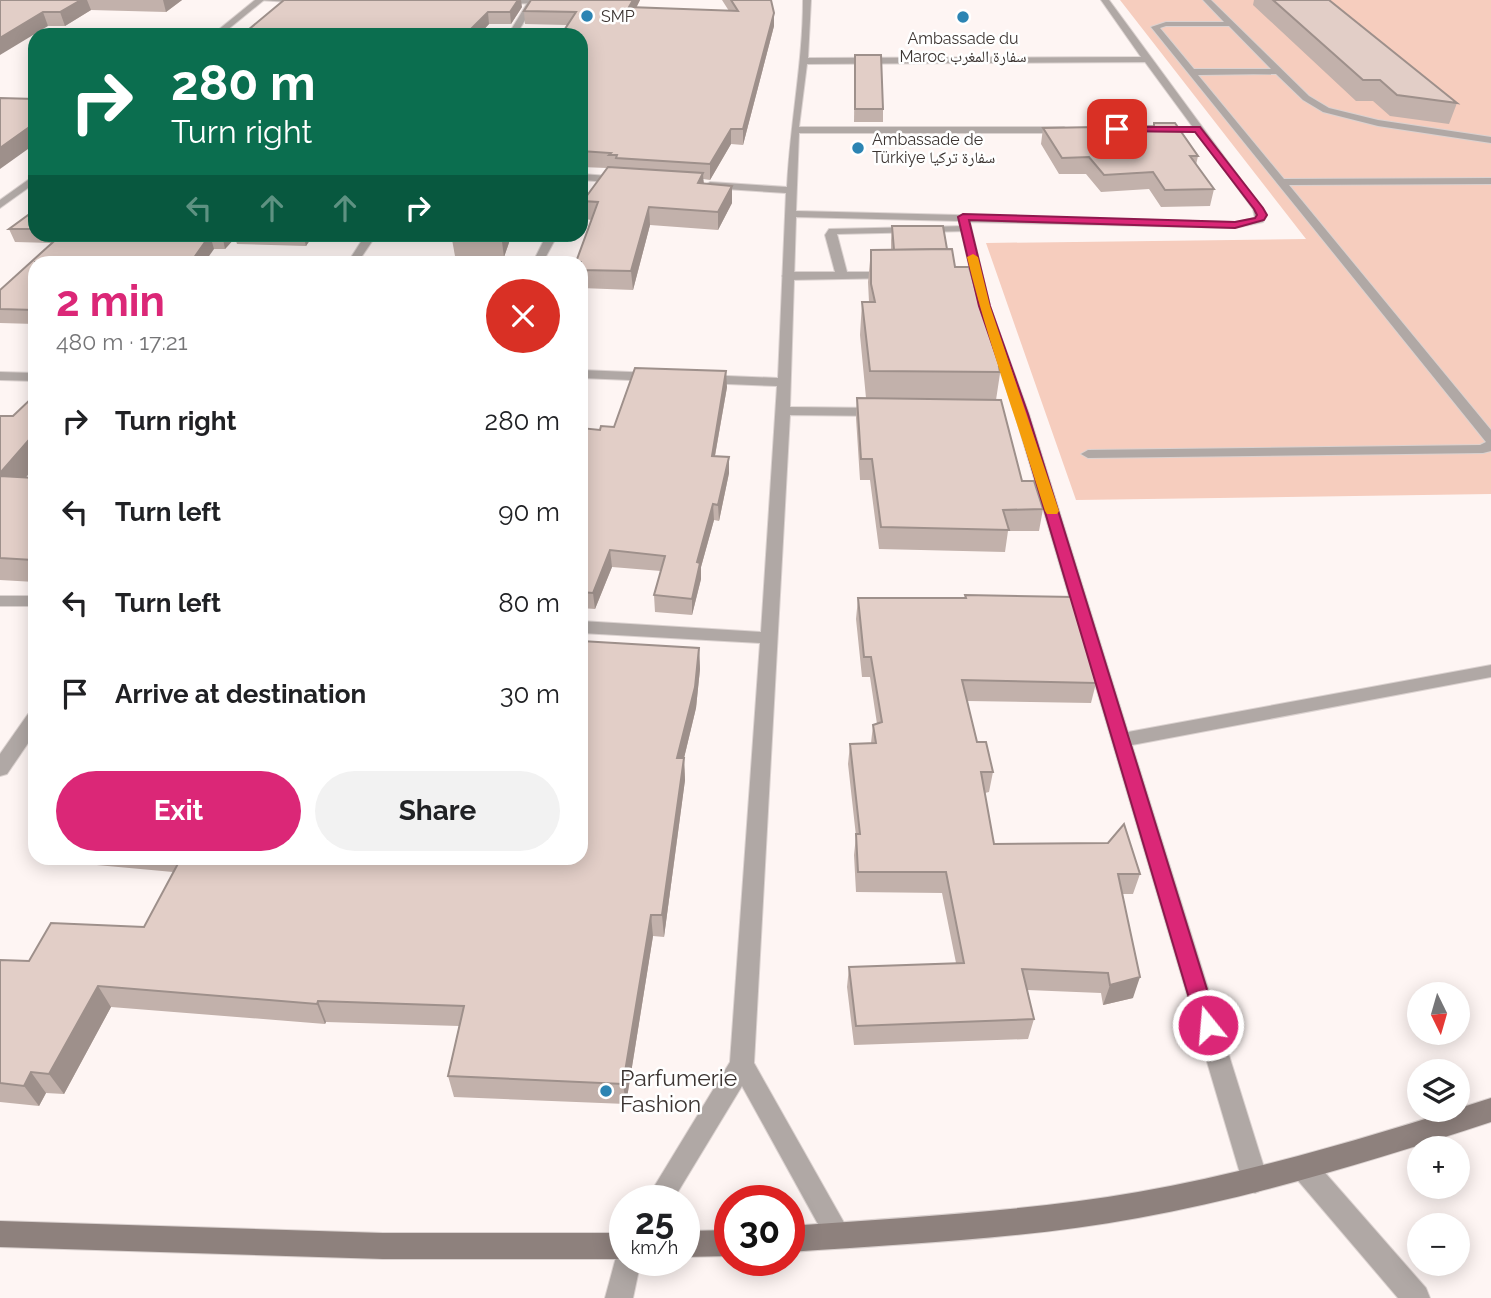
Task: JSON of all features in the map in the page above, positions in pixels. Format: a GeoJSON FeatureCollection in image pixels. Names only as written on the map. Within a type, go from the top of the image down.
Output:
{"type":"FeatureCollection","features":[{"type":"Feature","properties":{"kind":"main road"},"geometry":{"type":"LineString","coordinates":[[805,1238],[997,1225],[1137,1205],[1304,1168],[1491,1110]]}},
{"type":"Feature","properties":{"kind":"main road"},"geometry":{"type":"LineString","coordinates":[[0,1234],[383,1247],[609,1245]]}},
{"type":"Feature","properties":{"kind":"street"},"geometry":{"type":"LineString","coordinates":[[225,28],[261,0],[323,1]]}},
{"type":"Feature","properties":{"kind":"street"},"geometry":{"type":"LineString","coordinates":[[495,2],[600,0]]}},
{"type":"Feature","properties":{"kind":"street"},"geometry":{"type":"LineString","coordinates":[[668,1185],[742,1064],[783,411],[794,130],[807,33],[807,0]]}},
{"type":"Feature","properties":{"kind":"street"},"geometry":{"type":"LineString","coordinates":[[789,214],[965,223],[1235,225],[1259,220],[1262,215],[1258,208],[1197,129],[1105,0]]}},
{"type":"Feature","properties":{"kind":"street"},"geometry":{"type":"LineString","coordinates":[[1207,0],[1314,104],[1341,115],[1491,140]]}},
{"type":"Feature","properties":{"kind":"street"},"geometry":{"type":"LineString","coordinates":[[516,28],[532,2]]}},
{"type":"Feature","properties":{"kind":"street"},"geometry":{"type":"LineString","coordinates":[[1232,24],[1155,27],[1491,439]]}},
{"type":"Feature","properties":{"kind":"street"},"geometry":{"type":"LineString","coordinates":[[802,61],[1148,59]]}},
{"type":"Feature","properties":{"kind":"street"},"geometry":{"type":"LineString","coordinates":[[1192,72],[1280,71]]}},
{"type":"Feature","properties":{"kind":"street"},"geometry":{"type":"LineString","coordinates":[[1184,129],[1197,129]]}},
{"type":"Feature","properties":{"kind":"street"},"geometry":{"type":"LineString","coordinates":[[794,130],[1077,130]]}},
{"type":"Feature","properties":{"kind":"street"},"geometry":{"type":"LineString","coordinates":[[588,178],[638,181]]}},
{"type":"Feature","properties":{"kind":"street"},"geometry":{"type":"LineString","coordinates":[[1282,182],[1491,181]]}},
{"type":"Feature","properties":{"kind":"street"},"geometry":{"type":"LineString","coordinates":[[0,205],[28,184]]}},
{"type":"Feature","properties":{"kind":"street"},"geometry":{"type":"LineString","coordinates":[[693,184],[791,190]]}},
{"type":"Feature","properties":{"kind":"street"},"geometry":{"type":"LineString","coordinates":[[0,189],[28,196]]}},
{"type":"Feature","properties":{"kind":"street"},"geometry":{"type":"LineString","coordinates":[[842,276],[831,235],[833,231],[965,223]]}},
{"type":"Feature","properties":{"kind":"street"},"geometry":{"type":"LineString","coordinates":[[965,223],[970,276],[984,306],[1015,414],[1122,740],[1255,1180]]}},
{"type":"Feature","properties":{"kind":"street"},"geometry":{"type":"LineString","coordinates":[[788,276],[910,276]]}},
{"type":"Feature","properties":{"kind":"street"},"geometry":{"type":"LineString","coordinates":[[588,374],[662,377]]}},
{"type":"Feature","properties":{"kind":"street"},"geometry":{"type":"LineString","coordinates":[[0,376],[28,377]]}},
{"type":"Feature","properties":{"kind":"street"},"geometry":{"type":"LineString","coordinates":[[689,378],[783,382]]}},
{"type":"Feature","properties":{"kind":"street"},"geometry":{"type":"LineString","coordinates":[[783,411],[889,412]]}},
{"type":"Feature","properties":{"kind":"street"},"geometry":{"type":"LineString","coordinates":[[1088,454],[1483,449],[1491,445]]}},
{"type":"Feature","properties":{"kind":"street"},"geometry":{"type":"LineString","coordinates":[[0,601],[28,601]]}},
{"type":"Feature","properties":{"kind":"street"},"geometry":{"type":"LineString","coordinates":[[588,627],[770,638]]}},
{"type":"Feature","properties":{"kind":"street"},"geometry":{"type":"LineString","coordinates":[[1122,740],[1491,671]]}},
{"type":"Feature","properties":{"kind":"street"},"geometry":{"type":"LineString","coordinates":[[0,769],[28,729]]}},
{"type":"Feature","properties":{"kind":"street"},"geometry":{"type":"LineString","coordinates":[[742,1064],[838,1235]]}},
{"type":"Feature","properties":{"kind":"street"},"geometry":{"type":"LineString","coordinates":[[1304,1168],[1416,1298]]}},
{"type":"Feature","properties":{"kind":"street"},"geometry":{"type":"LineString","coordinates":[[618,1298],[624,1276]]}},
{"type":"Feature","properties":{"kind":"shaded area"},"geometry":{"type":"Polygon","coordinates":[[[1120,0],[1491,0],[1491,494],[1076,500],[986,243],[1306,239],[1120,0]]]}},
{"type":"Feature","properties":{"kind":"building"},"geometry":{"type":"Polygon","coordinates":[[[0,0],[81,0],[60,12],[43,12],[0,38],[0,0]]]}},
{"type":"Feature","properties":{"kind":"building"},"geometry":{"type":"Polygon","coordinates":[[[284,0],[518,0],[510,12],[488,12],[472,28],[250,28],[284,0]]]}},
{"type":"Feature","properties":{"kind":"building"},"geometry":{"type":"Polygon","coordinates":[[[531,0],[633,0],[629,7],[738,11],[731,0],[771,0],[774,13],[743,129],[731,129],[710,164],[616,158],[617,155],[609,155],[611,153],[588,151],[588,28],[566,28],[576,12],[524,11],[531,0]]]}},
{"type":"Feature","properties":{"kind":"building"},"geometry":{"type":"Polygon","coordinates":[[[1273,0],[1329,0],[1457,103],[1397,95],[1380,80],[1363,80],[1273,0]]]}},
{"type":"Feature","properties":{"kind":"building"},"geometry":{"type":"Polygon","coordinates":[[[855,55],[881,55],[883,109],[855,109],[855,55]]]}},
{"type":"Feature","properties":{"kind":"building"},"geometry":{"type":"Polygon","coordinates":[[[0,98],[28,99],[28,128],[0,148],[0,98]]]}},
{"type":"Feature","properties":{"kind":"building"},"geometry":{"type":"Polygon","coordinates":[[[1154,123],[1175,123],[1198,156],[1190,156],[1214,189],[1165,190],[1153,172],[1104,175],[1089,157],[1062,158],[1043,128],[1154,126],[1154,123]]]}},
{"type":"Feature","properties":{"kind":"building"},"geometry":{"type":"Polygon","coordinates":[[[608,167],[703,173],[698,183],[732,186],[718,212],[649,207],[631,271],[588,270],[588,256],[578,256],[583,242],[588,242],[588,229],[598,202],[588,201],[588,194],[608,167]]]}},
{"type":"Feature","properties":{"kind":"building"},"geometry":{"type":"Polygon","coordinates":[[[28,215],[28,229],[9,229],[28,215]]]}},
{"type":"Feature","properties":{"kind":"building"},"geometry":{"type":"Polygon","coordinates":[[[892,226],[943,226],[947,249],[894,250],[892,226]]]}},
{"type":"Feature","properties":{"kind":"building"},"geometry":{"type":"Polygon","coordinates":[[[53,242],[205,242],[195,256],[38,256],[53,242]]]}},
{"type":"Feature","properties":{"kind":"building"},"geometry":{"type":"Polygon","coordinates":[[[952,249],[955,267],[969,267],[979,302],[984,302],[1000,372],[870,371],[862,302],[875,302],[871,284],[871,250],[952,249]]]}},
{"type":"Feature","properties":{"kind":"building"},"geometry":{"type":"Polygon","coordinates":[[[28,265],[28,310],[0,309],[0,290],[28,265]]]}},
{"type":"Feature","properties":{"kind":"building"},"geometry":{"type":"Polygon","coordinates":[[[635,368],[726,371],[712,456],[729,457],[718,505],[713,504],[697,562],[700,563],[692,599],[654,595],[665,556],[610,550],[593,593],[588,593],[588,429],[614,427],[635,368]]]}},
{"type":"Feature","properties":{"kind":"building"},"geometry":{"type":"Polygon","coordinates":[[[857,398],[1001,400],[1022,481],[1034,481],[1043,509],[1003,510],[1009,530],[881,527],[872,459],[861,459],[857,398]]]}},
{"type":"Feature","properties":{"kind":"building"},"geometry":{"type":"Polygon","coordinates":[[[28,402],[28,441],[0,473],[0,416],[13,416],[28,402]]]}},
{"type":"Feature","properties":{"kind":"building"},"geometry":{"type":"Polygon","coordinates":[[[0,476],[28,478],[28,560],[0,558],[0,476]]]}},
{"type":"Feature","properties":{"kind":"building"},"geometry":{"type":"Polygon","coordinates":[[[965,595],[1074,597],[1096,683],[962,680],[977,742],[986,742],[993,772],[981,772],[994,844],[1108,843],[1124,824],[1140,874],[1118,874],[1140,977],[1110,985],[1108,973],[1022,969],[1034,1019],[856,1026],[849,967],[964,963],[946,872],[858,872],[856,834],[860,834],[850,744],[876,743],[873,725],[882,722],[871,657],[864,657],[858,598],[966,598],[965,595]]]}},
{"type":"Feature","properties":{"kind":"building"},"geometry":{"type":"Polygon","coordinates":[[[588,641],[699,648],[695,687],[677,758],[684,758],[662,915],[651,915],[623,1084],[448,1076],[464,1006],[318,1001],[317,1004],[98,986],[49,1074],[31,1072],[24,1086],[0,1083],[0,960],[29,961],[51,923],[144,927],[177,865],[588,865],[588,641]]]}},
{"type":"Feature","properties":{"kind":"slow traffic"},"geometry":{"type":"LineString","coordinates":[[973,257],[984,306],[1052,511]]}},
{"type":"Feature","properties":{"kind":"place","name":"SMP"},"geometry":{"type":"Point","coordinates":[587,16]}},
{"type":"Feature","properties":{"kind":"place","name":"Ambassade du Maroc سفارة المغرب"},"geometry":{"type":"Point","coordinates":[963,17]}},
{"type":"Feature","properties":{"kind":"place","name":"Ambassade de Türkiye سفارة تركيا"},"geometry":{"type":"Point","coordinates":[858,148]}},
{"type":"Feature","properties":{"kind":"place","name":"Parfumerie Fashion"},"geometry":{"type":"Point","coordinates":[606,1091]}},
{"type":"Feature","properties":{"kind":"route"},"geometry":{"type":"LineString","coordinates":[[1117,129],[1197,129],[1258,208],[1262,215],[1259,220],[1235,225],[963,217],[984,306],[1022,414],[1208,1025]]}}]}
